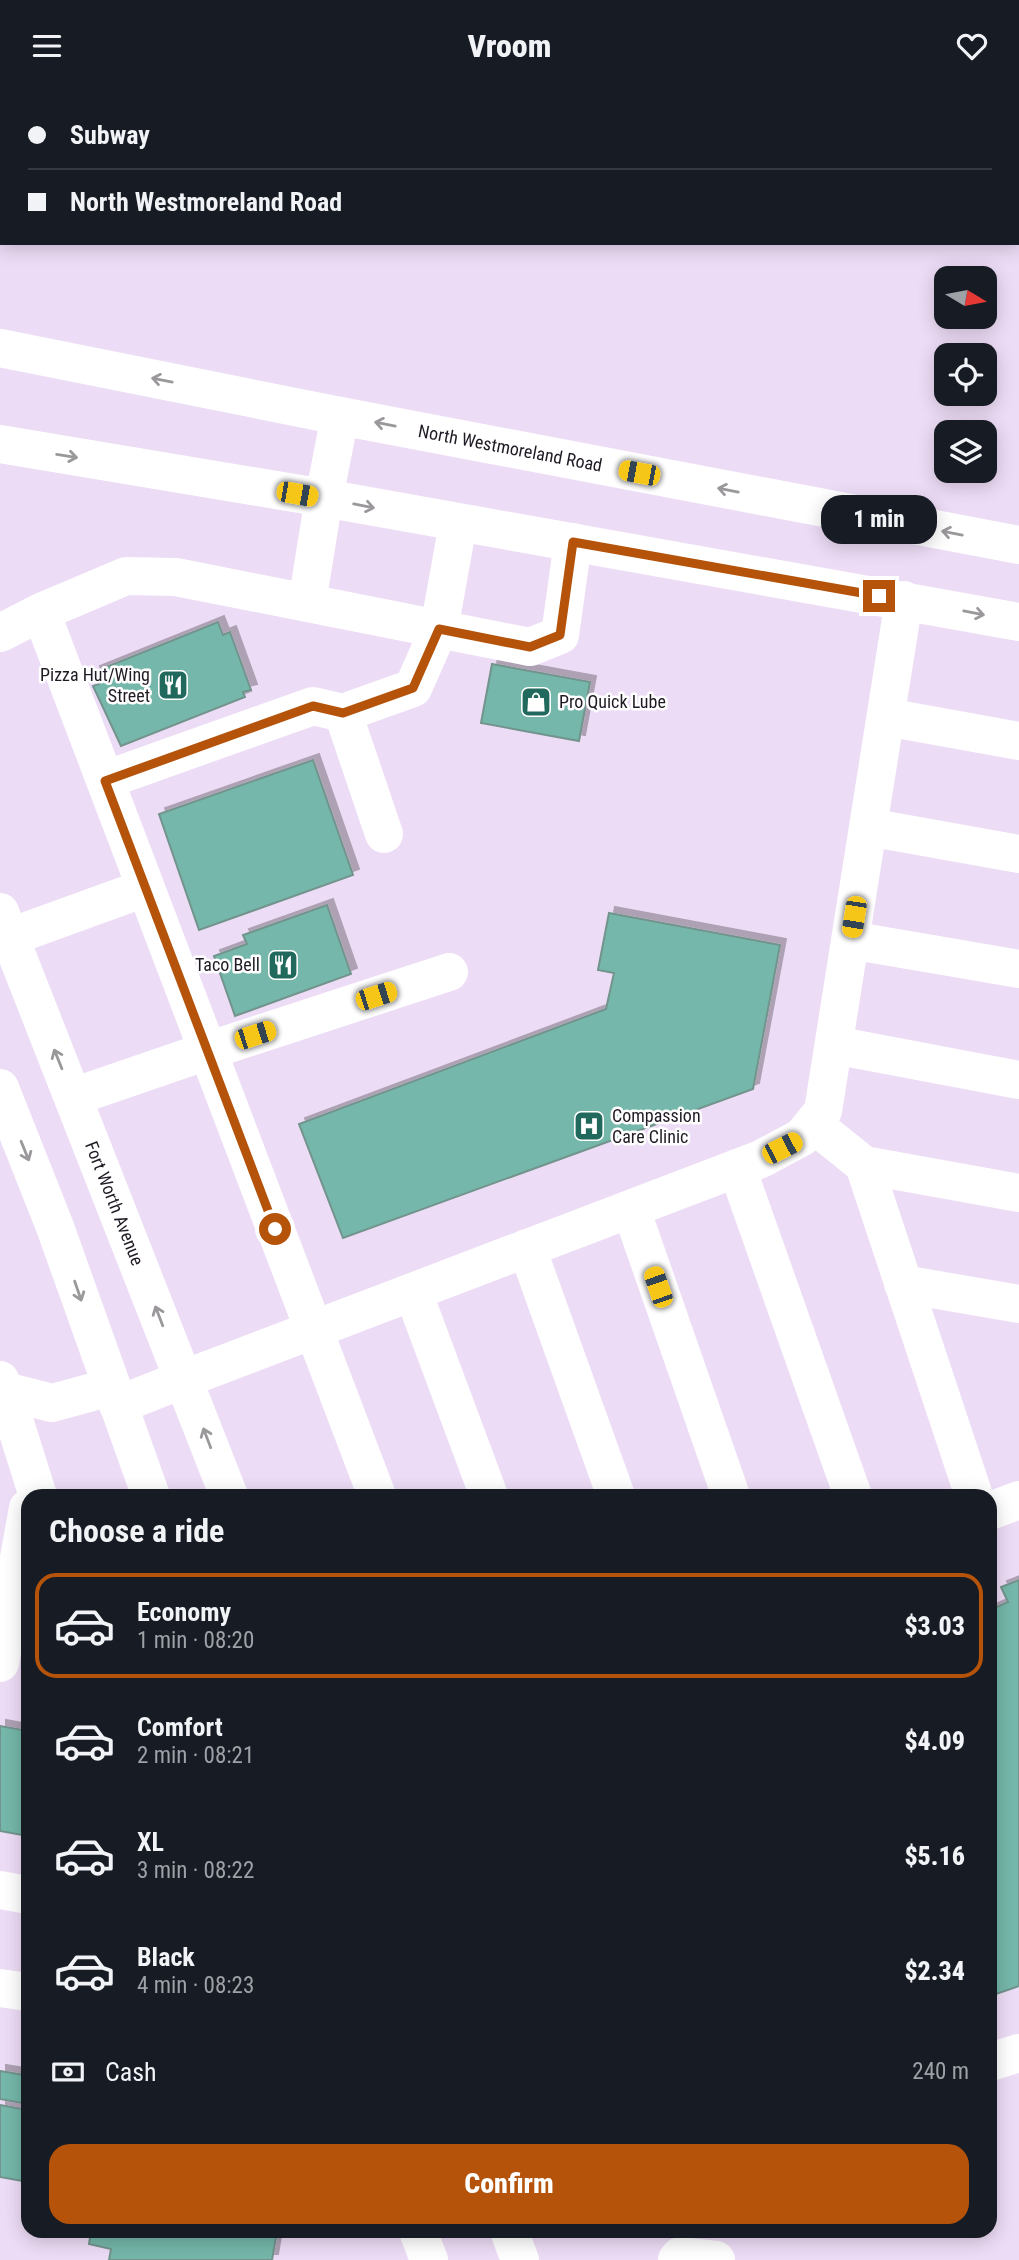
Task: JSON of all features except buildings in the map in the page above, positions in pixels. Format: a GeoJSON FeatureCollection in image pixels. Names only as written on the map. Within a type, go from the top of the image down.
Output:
{"type":"FeatureCollection","features":[{"type":"Feature","properties":{"kind":"main road","name":"North Westmoreland Road"},"geometry":{"type":"LineString","coordinates":[[0,348],[340,416],[1019,545]]}},
{"type":"Feature","properties":{"kind":"main road"},"geometry":{"type":"LineString","coordinates":[[307,603],[340,416]]}},
{"type":"Feature","properties":{"kind":"main road"},"geometry":{"type":"LineString","coordinates":[[9,450],[324,498],[1019,622]]}},
{"type":"Feature","properties":{"kind":"main road"},"geometry":{"type":"LineString","coordinates":[[105,781],[313,706],[343,713],[413,688],[439,629],[458,524]]}},
{"type":"Feature","properties":{"kind":"main road"},"geometry":{"type":"LineString","coordinates":[[0,633],[125,576],[176,577],[530,647],[560,635],[573,542]]}},
{"type":"Feature","properties":{"kind":"main road"},"geometry":{"type":"LineString","coordinates":[[2,1387],[52,1403],[115,1396],[184,1380],[737,1168],[802,1137],[823,1111],[904,600]]}},
{"type":"Feature","properties":{"kind":"main road"},"geometry":{"type":"LineString","coordinates":[[41,612],[374,1489]]}},
{"type":"Feature","properties":{"kind":"main road"},"geometry":{"type":"LineString","coordinates":[[343,713],[384,834]]}},
{"type":"Feature","properties":{"kind":"main road"},"geometry":{"type":"LineString","coordinates":[[886,717],[1019,741]]}},
{"type":"Feature","properties":{"kind":"main road"},"geometry":{"type":"LineString","coordinates":[[868,827],[1019,853]]}},
{"type":"Feature","properties":{"kind":"main road"},"geometry":{"type":"LineString","coordinates":[[5,924],[145,888]]}},
{"type":"Feature","properties":{"kind":"main road","name":"Fort Worth Avenue"},"geometry":{"type":"LineString","coordinates":[[5,924],[226,1489]]}},
{"type":"Feature","properties":{"kind":"main road"},"geometry":{"type":"LineString","coordinates":[[850,940],[1019,969]]}},
{"type":"Feature","properties":{"kind":"main road"},"geometry":{"type":"LineString","coordinates":[[74,1097],[449,972]]}},
{"type":"Feature","properties":{"kind":"main road"},"geometry":{"type":"LineString","coordinates":[[834,1045],[1019,1080]]}},
{"type":"Feature","properties":{"kind":"main road"},"geometry":{"type":"LineString","coordinates":[[0,1088],[55,1227],[148,1489]]}},
{"type":"Feature","properties":{"kind":"main road"},"geometry":{"type":"LineString","coordinates":[[813,1124],[864,1165],[1019,1193]]}},
{"type":"Feature","properties":{"kind":"main road"},"geometry":{"type":"LineString","coordinates":[[864,1165],[972,1489]]}},
{"type":"Feature","properties":{"kind":"main road"},"geometry":{"type":"LineString","coordinates":[[737,1168],[851,1489]]}},
{"type":"Feature","properties":{"kind":"main road"},"geometry":{"type":"LineString","coordinates":[[631,1209],[729,1489]]}},
{"type":"Feature","properties":{"kind":"main road"},"geometry":{"type":"LineString","coordinates":[[527,1248],[613,1489]]}},
{"type":"Feature","properties":{"kind":"main road"},"geometry":{"type":"LineString","coordinates":[[903,1284],[1019,1304]]}},
{"type":"Feature","properties":{"kind":"main road"},"geometry":{"type":"LineString","coordinates":[[413,1292],[486,1489]]}},
{"type":"Feature","properties":{"kind":"main road"},"geometry":{"type":"LineString","coordinates":[[2,1387],[30,1489]]}},
{"type":"Feature","properties":{"kind":"main road"},"geometry":{"type":"LineString","coordinates":[[997,1508],[1019,1500]]}},
{"type":"Feature","properties":{"kind":"main road"},"geometry":{"type":"LineString","coordinates":[[21,1553],[0,1665],[21,1670]]}},
{"type":"Feature","properties":{"kind":"main road"},"geometry":{"type":"LineString","coordinates":[[0,1890],[21,1894]]}},
{"type":"Feature","properties":{"kind":"main road"},"geometry":{"type":"LineString","coordinates":[[0,1988],[21,1991]]}},
{"type":"Feature","properties":{"kind":"main road"},"geometry":{"type":"LineString","coordinates":[[997,2060],[1019,2053]]}},
{"type":"Feature","properties":{"kind":"main road"},"geometry":{"type":"LineString","coordinates":[[421,2238],[429,2260]]}},
{"type":"Feature","properties":{"kind":"main road"},"geometry":{"type":"LineString","coordinates":[[512,2238],[520,2260]]}},
{"type":"Feature","properties":{"kind":"main road"},"geometry":{"type":"LineString","coordinates":[[677,2260],[680,2256],[716,2260]]}},
{"type":"Feature","properties":{"kind":"place","name":"Pizza Hut/Wing Street"},"geometry":{"type":"Point","coordinates":[173,685]}},
{"type":"Feature","properties":{"kind":"place","name":"Pro Quick Lube"},"geometry":{"type":"Point","coordinates":[536,702]}},
{"type":"Feature","properties":{"kind":"place","name":"Taco Bell"},"geometry":{"type":"Point","coordinates":[283,965]}},
{"type":"Feature","properties":{"kind":"place","name":"Compassion Care Clinic"},"geometry":{"type":"Point","coordinates":[589,1126]}},
{"type":"Feature","properties":{"kind":"route"},"geometry":{"type":"LineString","coordinates":[[275,1229],[105,781],[313,706],[343,713],[413,688],[439,629],[530,647],[560,635],[573,542],[879,596]]}}]}
